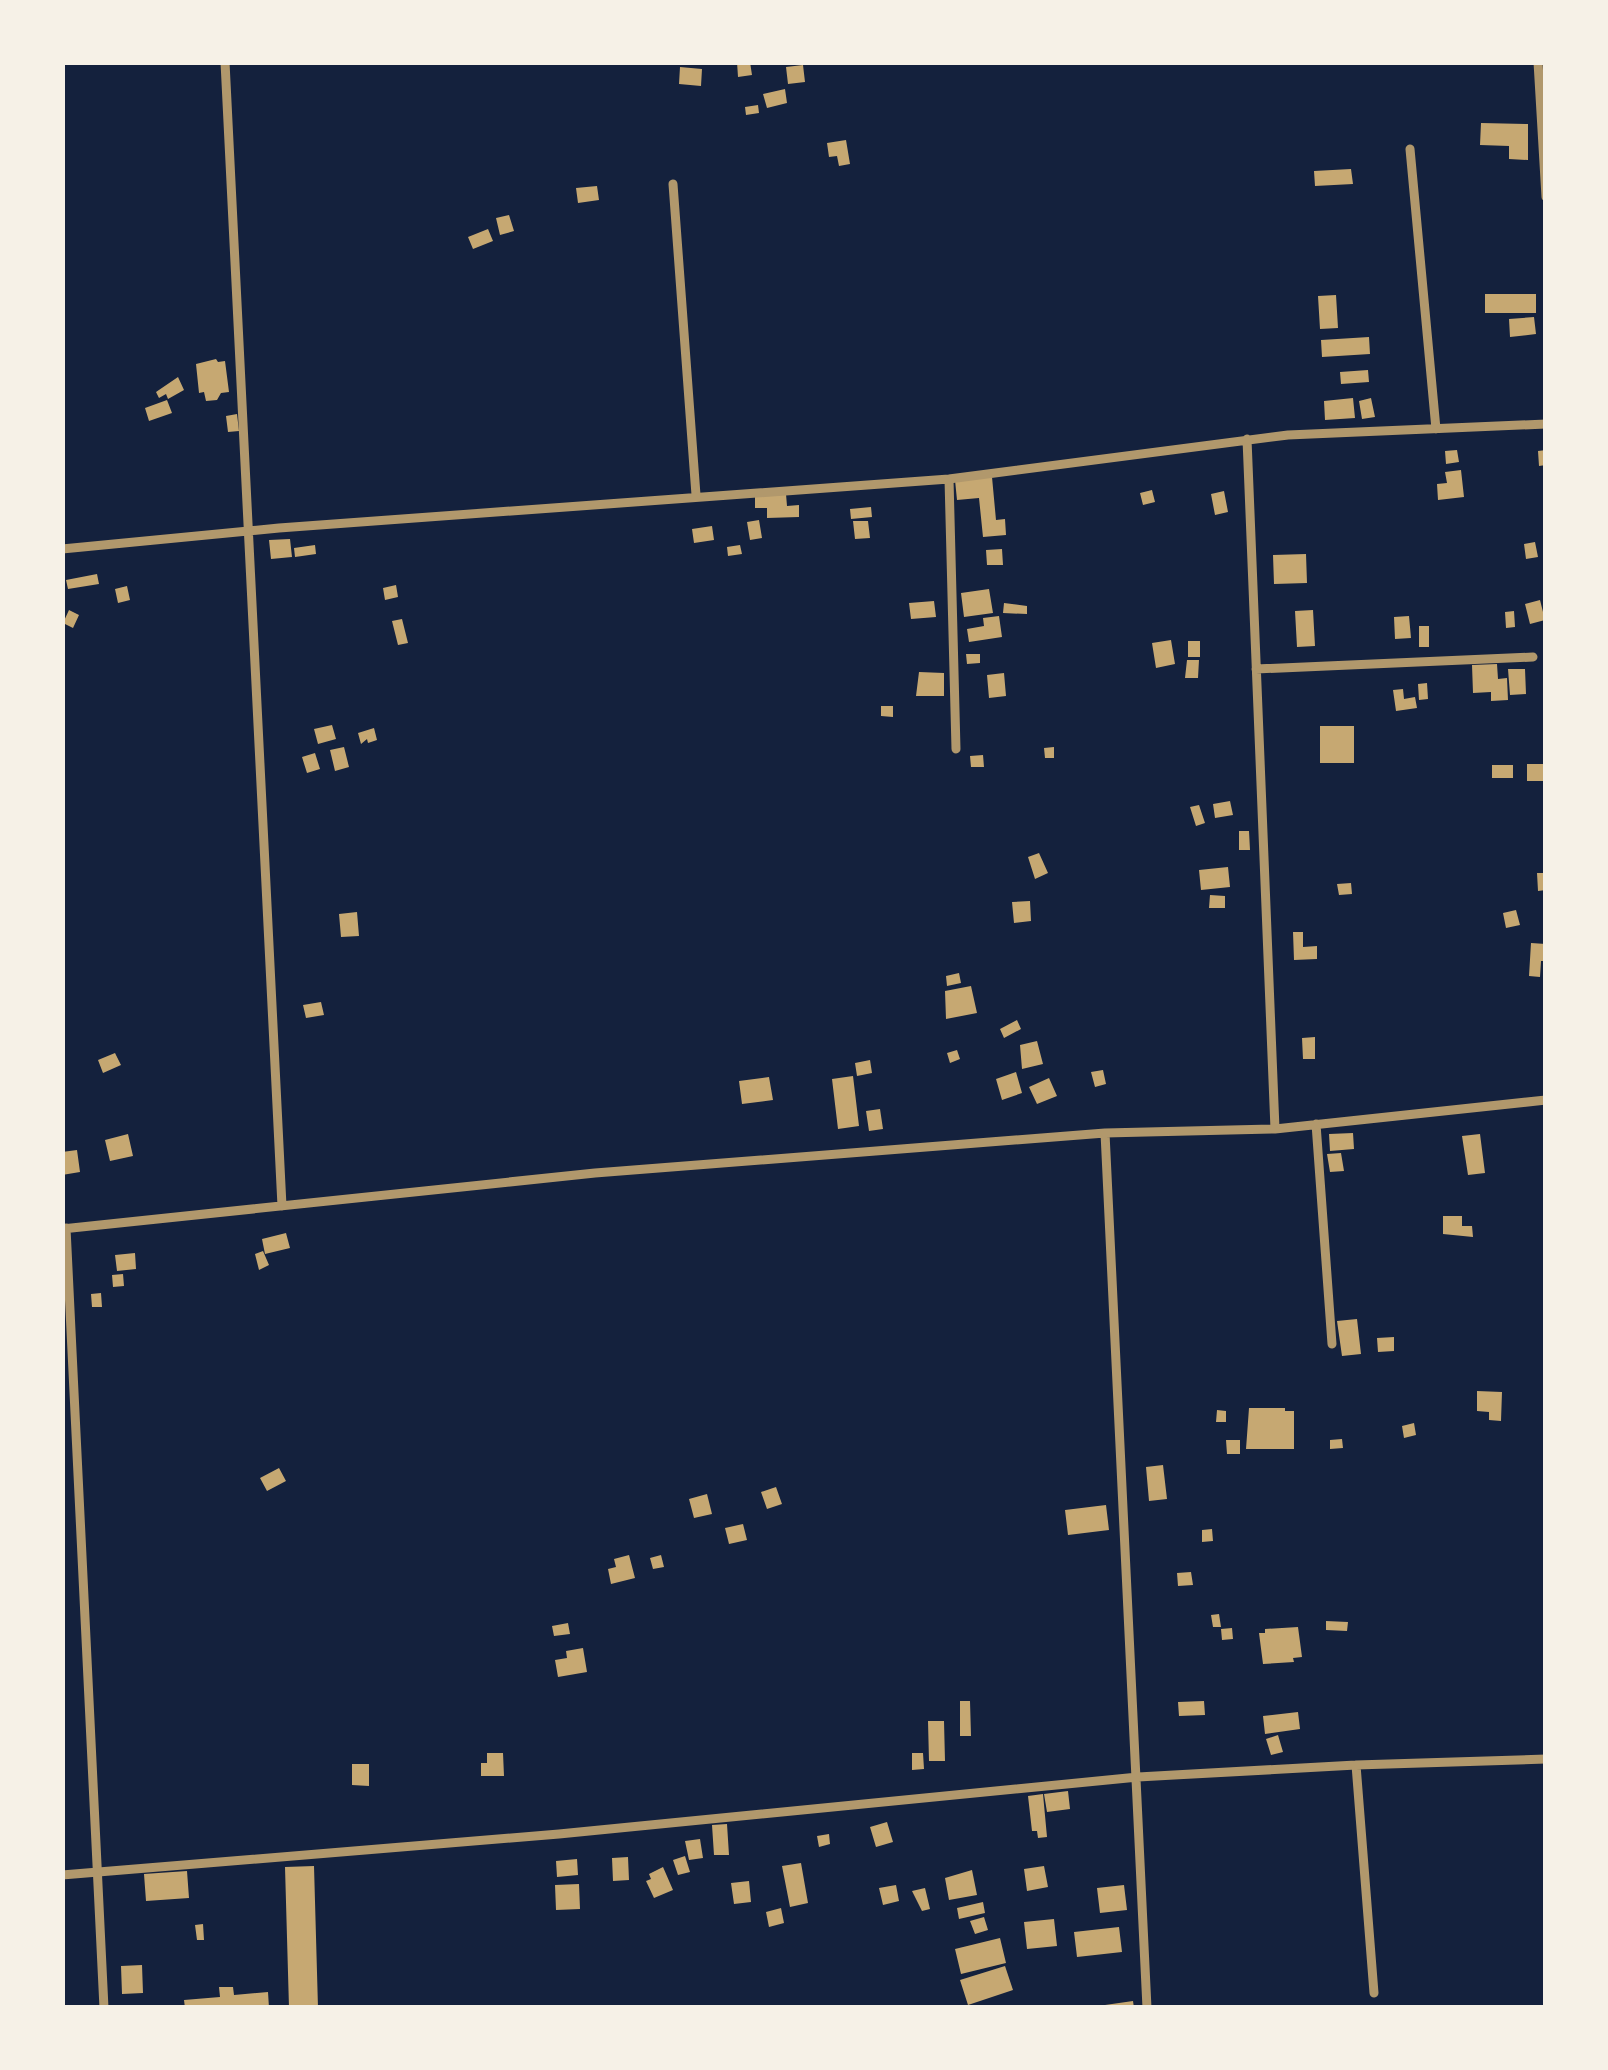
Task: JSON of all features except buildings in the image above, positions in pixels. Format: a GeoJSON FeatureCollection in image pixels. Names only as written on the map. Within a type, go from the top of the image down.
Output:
{"type":"FeatureCollection","features":[{"type":"Feature","properties":{"kind":"street"},"geometry":{"type":"LineString","coordinates":[[225,62],[282,1206]]}},
{"type":"Feature","properties":{"kind":"street"},"geometry":{"type":"LineString","coordinates":[[1538,62],[1546,198]]}},
{"type":"Feature","properties":{"kind":"street"},"geometry":{"type":"LineString","coordinates":[[1410,149],[1436,429]]}},
{"type":"Feature","properties":{"kind":"street"},"geometry":{"type":"LineString","coordinates":[[673,184],[696,495]]}},
{"type":"Feature","properties":{"kind":"street"},"geometry":{"type":"LineString","coordinates":[[62,548],[696,495],[949,479],[1247,439],[1546,424]]}},
{"type":"Feature","properties":{"kind":"street"},"geometry":{"type":"LineString","coordinates":[[1247,439],[1275,1129]]}},
{"type":"Feature","properties":{"kind":"street"},"geometry":{"type":"LineString","coordinates":[[949,479],[956,749]]}},
{"type":"Feature","properties":{"kind":"street"},"geometry":{"type":"LineString","coordinates":[[1256,669],[1533,657]]}},
{"type":"Feature","properties":{"kind":"street"},"geometry":{"type":"LineString","coordinates":[[104,2008],[64,1228],[596,1173],[1105,1133],[1275,1129],[1546,1100]]}},
{"type":"Feature","properties":{"kind":"street"},"geometry":{"type":"LineString","coordinates":[[1316,1124],[1332,1344]]}},
{"type":"Feature","properties":{"kind":"street"},"geometry":{"type":"LineString","coordinates":[[1105,1133],[1147,2008]]}},
{"type":"Feature","properties":{"kind":"street"},"geometry":{"type":"LineString","coordinates":[[62,1875],[559,1834],[1138,1777],[1546,1760]]}},
{"type":"Feature","properties":{"kind":"street"},"geometry":{"type":"LineString","coordinates":[[1356,1765],[1374,1994]]}}]}
